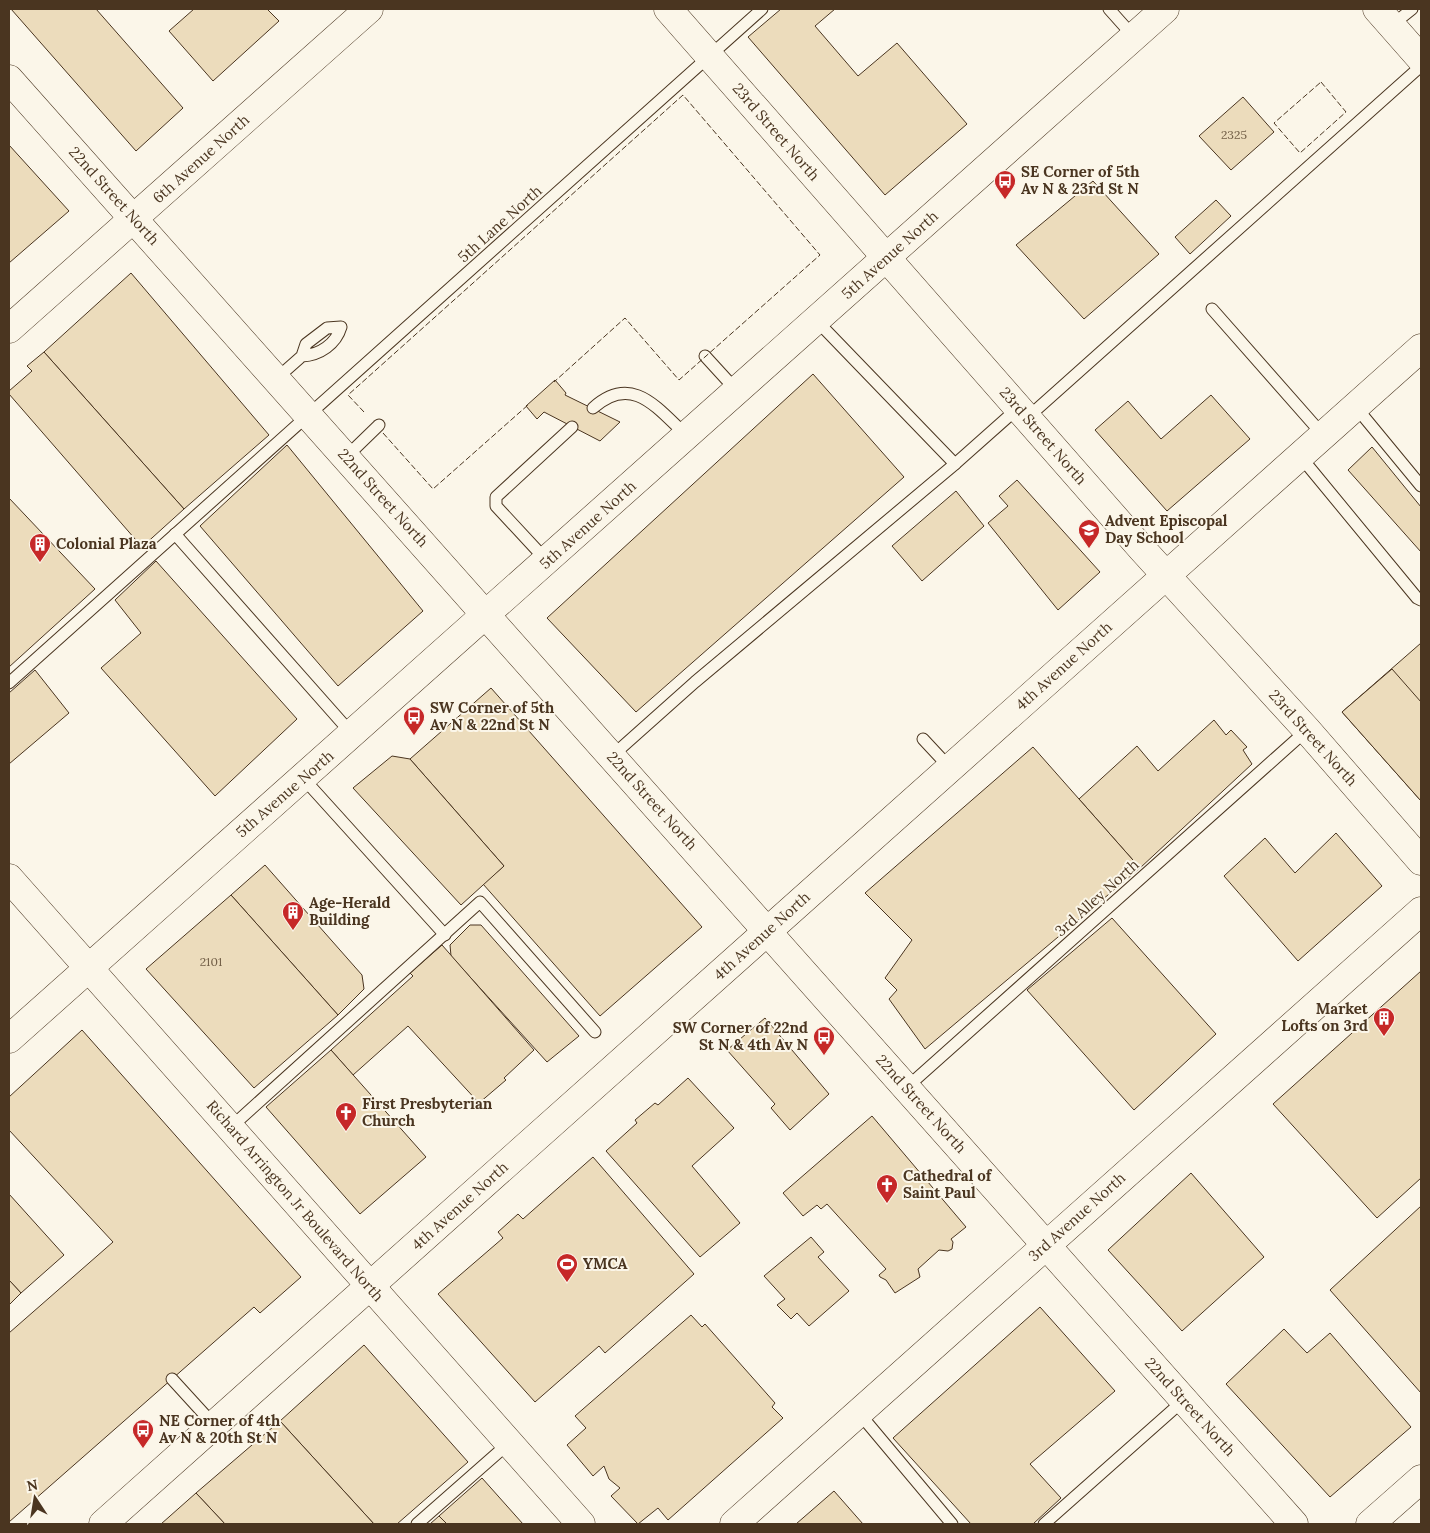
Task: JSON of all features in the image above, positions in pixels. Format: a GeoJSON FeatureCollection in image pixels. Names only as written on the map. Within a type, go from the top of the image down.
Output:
{"type":"FeatureCollection","features":[{"type":"Feature","properties":{"kind":"main road","name":"6th Avenue North"},"geometry":{"type":"LineString","coordinates":[[9,329],[369,9]]}},
{"type":"Feature","properties":{"kind":"main road","name":"23rd Street North"},"geometry":{"type":"LineString","coordinates":[[668,9],[1165,576],[1307,730],[1421,861]]}},
{"type":"Feature","properties":{"kind":"main road","name":"5th Avenue North"},"geometry":{"type":"LineString","coordinates":[[9,1039],[1165,9]]}},
{"type":"Feature","properties":{"kind":"main road"},"geometry":{"type":"LineString","coordinates":[[1394,14],[1421,59]]}},
{"type":"Feature","properties":{"kind":"main road","name":"22nd Street North"},"geometry":{"type":"LineString","coordinates":[[9,79],[1294,1524]]}},
{"type":"Feature","properties":{"kind":"main road","name":"4th Avenue North"},"geometry":{"type":"LineString","coordinates":[[103,1524],[1421,348]]}},
{"type":"Feature","properties":{"kind":"main road","name":"Richard Arrington Jr Boulevard North"},"geometry":{"type":"LineString","coordinates":[[9,878],[581,1524]]}},
{"type":"Feature","properties":{"kind":"main road","name":"3rd Avenue North"},"geometry":{"type":"LineString","coordinates":[[734,1524],[1421,912]]}},
{"type":"Feature","properties":{"kind":"main road"},"geometry":{"type":"LineString","coordinates":[[1370,1524],[1421,1479]]}},
{"type":"Feature","properties":{"kind":"lane","name":"5th Lane North"},"geometry":{"type":"LineString","coordinates":[[9,683],[419,318],[709,54],[762,9]]}},
{"type":"Feature","properties":{"kind":"lane"},"geometry":{"type":"LineString","coordinates":[[1109,9],[1134,37]]}},
{"type":"Feature","properties":{"kind":"lane"},"geometry":{"type":"LineString","coordinates":[[612,756],[695,682],[955,464],[1023,413],[1421,66]]}},
{"type":"Feature","properties":{"kind":"lane"},"geometry":{"type":"LineString","coordinates":[[1212,309],[1323,435]]}},
{"type":"Feature","properties":{"kind":"lane"},"geometry":{"type":"LineString","coordinates":[[816,320],[955,464]]}},
{"type":"Feature","properties":{"kind":"lane"},"geometry":{"type":"LineString","coordinates":[[276,379],[302,356]]}},
{"type":"Feature","properties":{"kind":"lane"},"geometry":{"type":"LineString","coordinates":[[705,356],[737,391]]}},
{"type":"Feature","properties":{"kind":"lane"},"geometry":{"type":"LineString","coordinates":[[592,408],[611,396],[628,392],[646,399],[687,436]]}},
{"type":"Feature","properties":{"kind":"lane"},"geometry":{"type":"LineString","coordinates":[[1355,406],[1421,486]]}},
{"type":"Feature","properties":{"kind":"lane"},"geometry":{"type":"LineString","coordinates":[[346,457],[379,425]]}},
{"type":"Feature","properties":{"kind":"lane"},"geometry":{"type":"LineString","coordinates":[[547,561],[496,506],[496,497],[572,427]]}},
{"type":"Feature","properties":{"kind":"lane"},"geometry":{"type":"LineString","coordinates":[[1300,456],[1417,598],[1421,600]]}},
{"type":"Feature","properties":{"kind":"lane"},"geometry":{"type":"LineString","coordinates":[[176,534],[352,734]]}},
{"type":"Feature","properties":{"kind":"lane","name":"3rd Alley North"},"geometry":{"type":"LineString","coordinates":[[906,1088],[1307,730]]}},
{"type":"Feature","properties":{"kind":"lane"},"geometry":{"type":"LineString","coordinates":[[923,739],[950,768]]}},
{"type":"Feature","properties":{"kind":"lane"},"geometry":{"type":"LineString","coordinates":[[303,778],[444,935]]}},
{"type":"Feature","properties":{"kind":"lane"},"geometry":{"type":"LineString","coordinates":[[230,1128],[480,902],[595,1032]]}},
{"type":"Feature","properties":{"kind":"lane"},"geometry":{"type":"LineString","coordinates":[[172,1379],[214,1425]]}},
{"type":"Feature","properties":{"kind":"lane"},"geometry":{"type":"LineString","coordinates":[[1044,1524],[1184,1400]]}},
{"type":"Feature","properties":{"kind":"lane"},"geometry":{"type":"LineString","coordinates":[[859,1413],[952,1524]]}},
{"type":"Feature","properties":{"kind":"lane"},"geometry":{"type":"LineString","coordinates":[[417,1524],[509,1443]]}},
{"type":"Feature","properties":{"kind":"building"},"geometry":{"type":"Polygon","coordinates":[[[11,9],[96,9],[183,108],[136,151],[11,9]]]}},
{"type":"Feature","properties":{"kind":"building"},"geometry":{"type":"Polygon","coordinates":[[[194,9],[267,9],[279,21],[213,81],[169,31],[194,9]]]}},
{"type":"Feature","properties":{"kind":"building"},"geometry":{"type":"Polygon","coordinates":[[[781,9],[835,9],[815,26],[858,76],[897,43],[967,124],[885,195],[748,37],[781,9]]]}},
{"type":"Feature","properties":{"kind":"building"},"geometry":{"type":"Polygon","coordinates":[[[1243,97],[1274,132],[1231,170],[1199,136],[1243,97]]]}},
{"type":"Feature","properties":{"kind":"building"},"geometry":{"type":"Polygon","coordinates":[[[9,145],[69,211],[9,263],[9,145]]]}},
{"type":"Feature","properties":{"kind":"building"},"geometry":{"type":"Polygon","coordinates":[[[1093,181],[1159,254],[1084,319],[1016,245],[1093,181]]]}},
{"type":"Feature","properties":{"kind":"building"},"geometry":{"type":"Polygon","coordinates":[[[1216,200],[1231,216],[1190,254],[1175,237],[1216,200]]]}},
{"type":"Feature","properties":{"kind":"building"},"geometry":{"type":"Polygon","coordinates":[[[131,273],[269,435],[184,509],[44,352],[131,273]]]}},
{"type":"Feature","properties":{"kind":"building"},"geometry":{"type":"Polygon","coordinates":[[[44,352],[184,509],[142,547],[9,394],[9,391],[32,371],[27,366],[44,352]]]}},
{"type":"Feature","properties":{"kind":"building"},"geometry":{"type":"Polygon","coordinates":[[[813,374],[904,477],[636,712],[547,618],[813,374]]]}},
{"type":"Feature","properties":{"kind":"building"},"geometry":{"type":"Polygon","coordinates":[[[555,380],[566,393],[565,395],[620,422],[600,441],[544,412],[537,419],[526,406],[555,380]]]}},
{"type":"Feature","properties":{"kind":"building"},"geometry":{"type":"Polygon","coordinates":[[[1211,395],[1250,439],[1167,511],[1095,430],[1128,401],[1161,439],[1211,395]]]}},
{"type":"Feature","properties":{"kind":"building"},"geometry":{"type":"Polygon","coordinates":[[[287,445],[423,611],[338,686],[200,526],[287,445]]]}},
{"type":"Feature","properties":{"kind":"building"},"geometry":{"type":"Polygon","coordinates":[[[1372,447],[1421,507],[1421,552],[1348,470],[1372,447]]]}},
{"type":"Feature","properties":{"kind":"building"},"geometry":{"type":"Polygon","coordinates":[[[1017,480],[1100,572],[1058,610],[988,523],[1008,506],[999,496],[1017,480]]]}},
{"type":"Feature","properties":{"kind":"building"},"geometry":{"type":"Polygon","coordinates":[[[956,491],[984,526],[922,581],[892,546],[956,491]]]}},
{"type":"Feature","properties":{"kind":"building","name":"Colonial Plaza"},"geometry":{"type":"Polygon","coordinates":[[[9,498],[95,589],[9,667],[9,498]]]}},
{"type":"Feature","properties":{"kind":"building"},"geometry":{"type":"Polygon","coordinates":[[[156,561],[297,719],[215,796],[101,668],[141,633],[115,600],[156,561]]]}},
{"type":"Feature","properties":{"kind":"building"},"geometry":{"type":"Polygon","coordinates":[[[1421,643],[1421,801],[1342,712],[1421,643]]]}},
{"type":"Feature","properties":{"kind":"building"},"geometry":{"type":"Polygon","coordinates":[[[1392,669],[1421,702],[1421,801],[1342,712],[1392,669]]]}},
{"type":"Feature","properties":{"kind":"building"},"geometry":{"type":"Polygon","coordinates":[[[35,670],[69,713],[9,764],[9,693],[35,670]]]}},
{"type":"Feature","properties":{"kind":"building"},"geometry":{"type":"Polygon","coordinates":[[[491,688],[702,927],[600,1016],[483,884],[504,866],[410,759],[491,688]]]}},
{"type":"Feature","properties":{"kind":"building"},"geometry":{"type":"Polygon","coordinates":[[[1214,720],[1226,735],[1231,730],[1247,747],[1243,750],[1252,764],[1140,868],[1079,799],[1137,746],[1158,771],[1214,720]]]}},
{"type":"Feature","properties":{"kind":"building"},"geometry":{"type":"Polygon","coordinates":[[[1033,747],[1140,868],[925,1049],[889,999],[897,990],[885,978],[912,940],[865,893],[1033,747]]]}},
{"type":"Feature","properties":{"kind":"building"},"geometry":{"type":"Polygon","coordinates":[[[392,756],[410,759],[504,866],[461,905],[353,788],[392,756]]]}},
{"type":"Feature","properties":{"kind":"building"},"geometry":{"type":"Polygon","coordinates":[[[1336,833],[1382,886],[1298,961],[1224,876],[1265,838],[1295,873],[1336,833]]]}},
{"type":"Feature","properties":{"kind":"building","name":"Age-Herald Building"},"geometry":{"type":"Polygon","coordinates":[[[265,865],[362,975],[364,989],[338,1015],[231,895],[265,865]]]}},
{"type":"Feature","properties":{"kind":"building"},"geometry":{"type":"Polygon","coordinates":[[[231,895],[338,1015],[254,1088],[146,969],[231,895]]]}},
{"type":"Feature","properties":{"kind":"building"},"geometry":{"type":"Polygon","coordinates":[[[1112,918],[1216,1034],[1134,1110],[1027,990],[1112,918]]]}},
{"type":"Feature","properties":{"kind":"building"},"geometry":{"type":"Polygon","coordinates":[[[470,925],[481,925],[579,1036],[547,1062],[451,956],[450,945],[470,925]]]}},
{"type":"Feature","properties":{"kind":"building"},"geometry":{"type":"Polygon","coordinates":[[[442,945],[534,1050],[504,1078],[506,1080],[479,1103],[408,1026],[353,1075],[331,1050],[413,976],[410,973],[442,945]]]}},
{"type":"Feature","properties":{"kind":"building","name":"Market Lofts on 3rd"},"geometry":{"type":"Polygon","coordinates":[[[1421,971],[1421,1178],[1377,1218],[1273,1104],[1421,971]]]}},
{"type":"Feature","properties":{"kind":"building"},"geometry":{"type":"Polygon","coordinates":[[[765,1018],[829,1094],[790,1130],[771,1108],[775,1104],[727,1050],[765,1018]]]}},
{"type":"Feature","properties":{"kind":"building"},"geometry":{"type":"Polygon","coordinates":[[[82,1030],[301,1277],[260,1313],[254,1307],[9,1522],[9,1333],[113,1242],[9,1130],[9,1097],[82,1030]]]}},
{"type":"Feature","properties":{"kind":"building","name":"First Presbyterian Church"},"geometry":{"type":"Polygon","coordinates":[[[331,1050],[426,1157],[360,1214],[266,1107],[331,1050]]]}},
{"type":"Feature","properties":{"kind":"building"},"geometry":{"type":"Polygon","coordinates":[[[688,1078],[734,1128],[692,1166],[740,1223],[700,1257],[606,1151],[637,1123],[635,1120],[655,1103],[658,1105],[688,1078]]]}},
{"type":"Feature","properties":{"kind":"building","name":"Cathedral of Saint Paul"},"geometry":{"type":"Polygon","coordinates":[[[872,1116],[966,1227],[951,1239],[953,1242],[952,1249],[948,1251],[939,1250],[918,1269],[920,1277],[895,1293],[886,1280],[879,1275],[886,1269],[827,1204],[821,1209],[817,1205],[803,1216],[783,1193],[872,1116]]]}},
{"type":"Feature","properties":{"kind":"building","name":"YMCA"},"geometry":{"type":"Polygon","coordinates":[[[593,1157],[694,1274],[605,1353],[599,1346],[535,1402],[438,1294],[503,1238],[498,1232],[518,1214],[523,1219],[593,1157]]]}},
{"type":"Feature","properties":{"kind":"building"},"geometry":{"type":"Polygon","coordinates":[[[1191,1173],[1264,1257],[1182,1331],[1108,1250],[1191,1173]]]}},
{"type":"Feature","properties":{"kind":"building"},"geometry":{"type":"Polygon","coordinates":[[[9,1194],[64,1255],[21,1293],[9,1280],[9,1194]]]}},
{"type":"Feature","properties":{"kind":"building"},"geometry":{"type":"Polygon","coordinates":[[[1421,1206],[1421,1393],[1330,1290],[1421,1206]]]}},
{"type":"Feature","properties":{"kind":"building"},"geometry":{"type":"Polygon","coordinates":[[[811,1237],[824,1252],[818,1257],[849,1291],[809,1326],[797,1313],[791,1319],[777,1305],[785,1299],[764,1276],[811,1237]]]}},
{"type":"Feature","properties":{"kind":"building"},"geometry":{"type":"Polygon","coordinates":[[[9,1280],[21,1293],[9,1305],[9,1280]]]}},
{"type":"Feature","properties":{"kind":"building"},"geometry":{"type":"Polygon","coordinates":[[[1040,1307],[1115,1391],[1030,1464],[1061,1498],[1033,1524],[971,1524],[893,1438],[1040,1307]]]}},
{"type":"Feature","properties":{"kind":"building"},"geometry":{"type":"Polygon","coordinates":[[[691,1315],[702,1327],[705,1324],[775,1403],[772,1407],[783,1418],[668,1520],[658,1508],[638,1524],[611,1496],[620,1488],[609,1479],[604,1466],[593,1476],[567,1445],[586,1428],[575,1416],[691,1315]]]}},
{"type":"Feature","properties":{"kind":"building"},"geometry":{"type":"Polygon","coordinates":[[[1284,1329],[1307,1353],[1330,1333],[1411,1427],[1330,1497],[1226,1384],[1284,1329]]]}},
{"type":"Feature","properties":{"kind":"building"},"geometry":{"type":"Polygon","coordinates":[[[364,1345],[468,1462],[397,1524],[374,1524],[280,1421],[364,1345]]]}},
{"type":"Feature","properties":{"kind":"building"},"geometry":{"type":"Polygon","coordinates":[[[280,1421],[374,1524],[225,1524],[196,1493],[280,1421]]]}},
{"type":"Feature","properties":{"kind":"building"},"geometry":{"type":"Polygon","coordinates":[[[482,1478],[523,1524],[447,1524],[439,1516],[482,1478]]]}},
{"type":"Feature","properties":{"kind":"building"},"geometry":{"type":"Polygon","coordinates":[[[834,1491],[863,1524],[796,1524],[834,1491]]]}},
{"type":"Feature","properties":{"kind":"building"},"geometry":{"type":"Polygon","coordinates":[[[196,1493],[225,1524],[161,1524],[196,1493]]]}},
{"type":"Feature","properties":{"kind":"building"},"geometry":{"type":"Polygon","coordinates":[[[439,1516],[447,1524],[430,1524],[439,1516]]]}},
{"type":"Feature","properties":{"kind":"fence"},"geometry":{"type":"LineString","coordinates":[[1321,82],[1346,112],[1300,153],[1274,123],[1321,82]]}},
{"type":"Feature","properties":{"kind":"fence"},"geometry":{"type":"LineString","coordinates":[[364,412],[348,395],[683,95],[820,255],[679,380],[625,318],[554,382]]}},
{"type":"Feature","properties":{"kind":"fence"},"geometry":{"type":"LineString","coordinates":[[383,433],[433,489],[528,405]]}},
{"type":"Feature","properties":{"kind":"place","name":"SE Corner of 5th Av N & 23rd St N"},"geometry":{"type":"Point","coordinates":[1005,200]}},
{"type":"Feature","properties":{"kind":"place","name":"Advent Episcopal Day School"},"geometry":{"type":"Point","coordinates":[1089,549]}},
{"type":"Feature","properties":{"kind":"place","name":"Colonial Plaza"},"geometry":{"type":"Point","coordinates":[40,563]}},
{"type":"Feature","properties":{"kind":"place","name":"SW Corner of 5th Av N & 22nd St N"},"geometry":{"type":"Point","coordinates":[414,736]}},
{"type":"Feature","properties":{"kind":"place","name":"Age-Herald Building"},"geometry":{"type":"Point","coordinates":[293,931]}},
{"type":"Feature","properties":{"kind":"place","name":"Market Lofts on 3rd"},"geometry":{"type":"Point","coordinates":[1384,1037]}},
{"type":"Feature","properties":{"kind":"place","name":"SW Corner of 22nd St N & 4th Av N"},"geometry":{"type":"Point","coordinates":[824,1056]}},
{"type":"Feature","properties":{"kind":"place","name":"First Presbyterian Church"},"geometry":{"type":"Point","coordinates":[346,1132]}},
{"type":"Feature","properties":{"kind":"place","name":"Cathedral of Saint Paul"},"geometry":{"type":"Point","coordinates":[887,1204]}},
{"type":"Feature","properties":{"kind":"place","name":"YMCA"},"geometry":{"type":"Point","coordinates":[567,1283]}},
{"type":"Feature","properties":{"kind":"place","name":"NE Corner of 4th Av N & 20th St N"},"geometry":{"type":"Point","coordinates":[143,1449]}}]}
